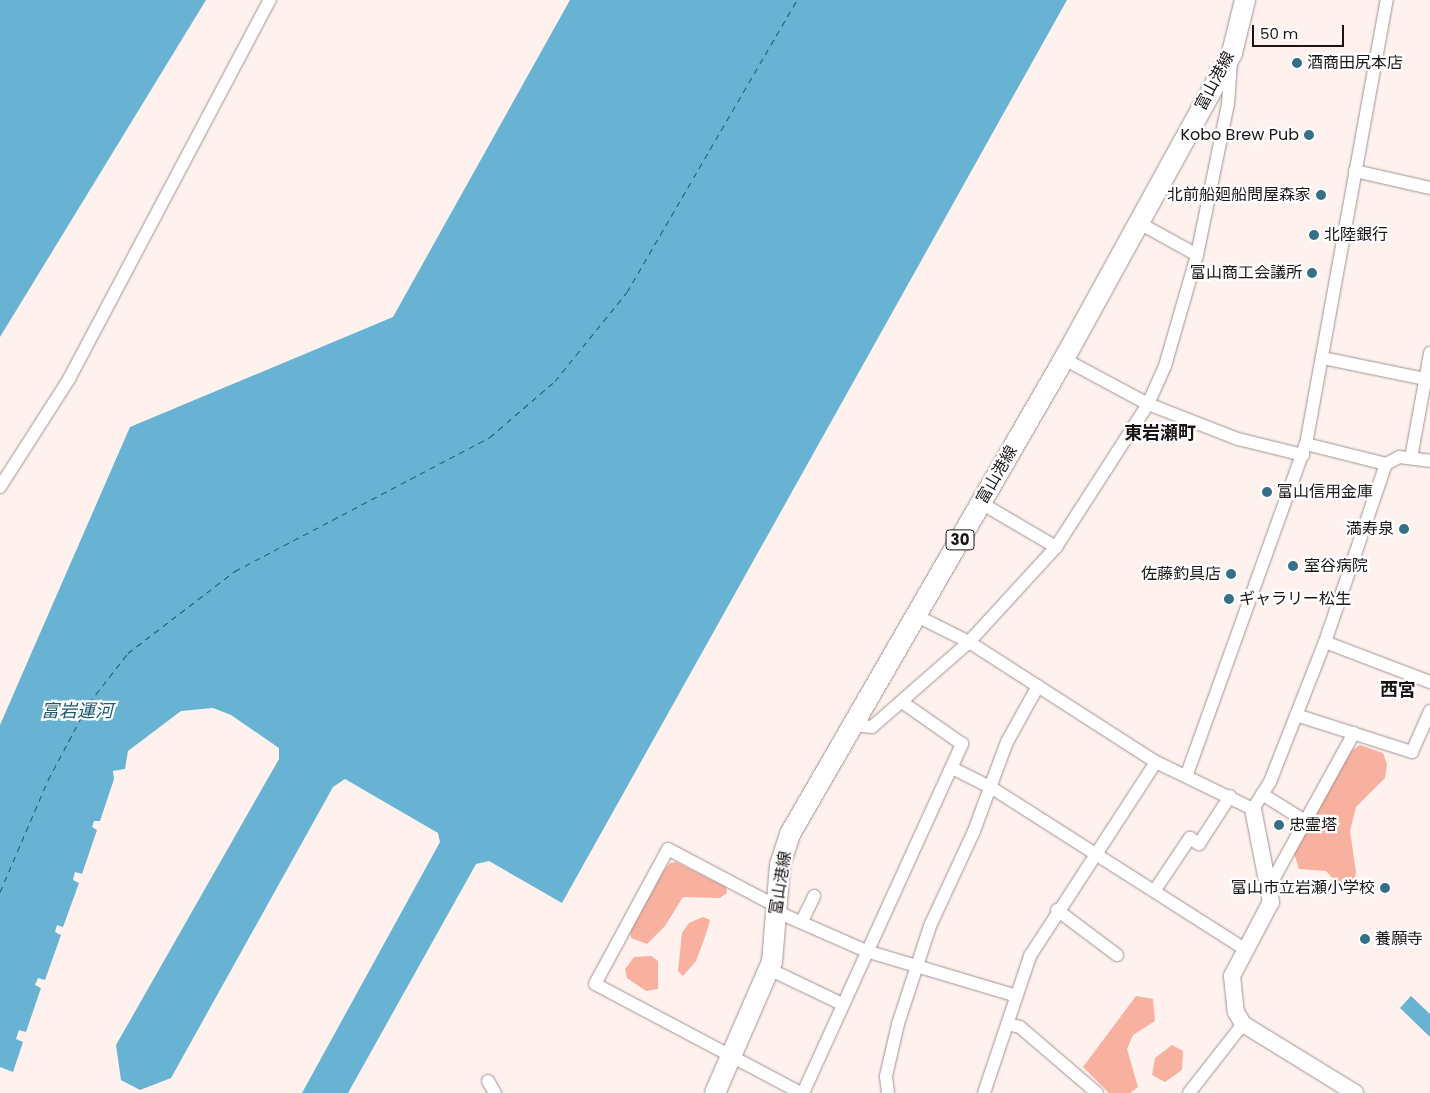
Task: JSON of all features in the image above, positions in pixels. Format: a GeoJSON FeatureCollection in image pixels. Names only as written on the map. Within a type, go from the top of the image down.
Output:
{"type":"FeatureCollection","features":[{"type":"Feature","properties":{"kind":"main road","name":"富山港線"},"geometry":{"type":"LineString","coordinates":[[715,1093],[769,969],[775,908],[790,834],[1064,359],[1232,53],[1245,0]]}},
{"type":"Feature","properties":{"kind":"street"},"geometry":{"type":"LineString","coordinates":[[0,487],[69,379],[270,0]]}},
{"type":"Feature","properties":{"kind":"street"},"geometry":{"type":"LineString","coordinates":[[1187,774],[1305,450],[1386,0]]}},
{"type":"Feature","properties":{"kind":"street"},"geometry":{"type":"LineString","coordinates":[[854,725],[872,727],[969,642],[1056,547],[1148,404],[1165,366],[1197,255],[1228,104],[1232,53]]}},
{"type":"Feature","properties":{"kind":"street"},"geometry":{"type":"LineString","coordinates":[[1355,171],[1430,188]]}},
{"type":"Feature","properties":{"kind":"street"},"geometry":{"type":"LineString","coordinates":[[1139,223],[1197,255]]}},
{"type":"Feature","properties":{"kind":"street"},"geometry":{"type":"LineString","coordinates":[[1411,458],[1430,353]]}},
{"type":"Feature","properties":{"kind":"street"},"geometry":{"type":"LineString","coordinates":[[1322,358],[1425,379]]}},
{"type":"Feature","properties":{"kind":"street"},"geometry":{"type":"LineString","coordinates":[[1064,359],[1148,404],[1238,439],[1386,464],[1411,458],[1430,461]]}},
{"type":"Feature","properties":{"kind":"street"},"geometry":{"type":"LineString","coordinates":[[1355,1093],[1243,1024],[1230,984],[1245,949],[1268,910],[1269,887],[1253,809],[1262,794],[1325,642],[1386,464]]}},
{"type":"Feature","properties":{"kind":"street"},"geometry":{"type":"LineString","coordinates":[[981,503],[1056,547]]}},
{"type":"Feature","properties":{"kind":"street"},"geometry":{"type":"LineString","coordinates":[[917,616],[969,642],[1156,762],[1187,774],[1253,809]]}},
{"type":"Feature","properties":{"kind":"street"},"geometry":{"type":"LineString","coordinates":[[1325,642],[1430,682]]}},
{"type":"Feature","properties":{"kind":"street"},"geometry":{"type":"LineString","coordinates":[[888,1093],[886,1076],[916,965],[992,788],[1007,742],[1038,686]]}},
{"type":"Feature","properties":{"kind":"street"},"geometry":{"type":"LineString","coordinates":[[902,702],[962,744],[866,951],[802,1093],[731,1059],[595,984],[668,850],[775,908],[866,951],[1014,995]]}},
{"type":"Feature","properties":{"kind":"street"},"geometry":{"type":"LineString","coordinates":[[1296,715],[1412,752],[1430,711]]}},
{"type":"Feature","properties":{"kind":"street"},"geometry":{"type":"LineString","coordinates":[[1269,887],[1354,733]]}},
{"type":"Feature","properties":{"kind":"street"},"geometry":{"type":"LineString","coordinates":[[984,1093],[1007,1024],[1014,995],[1030,956],[1057,910],[1156,762]]}},
{"type":"Feature","properties":{"kind":"street"},"geometry":{"type":"LineString","coordinates":[[952,768],[992,788],[1245,949]]}},
{"type":"Feature","properties":{"kind":"street"},"geometry":{"type":"LineString","coordinates":[[1262,794],[1305,822]]}},
{"type":"Feature","properties":{"kind":"street"},"geometry":{"type":"LineString","coordinates":[[1155,890],[1190,838],[1199,844],[1230,796]]}},
{"type":"Feature","properties":{"kind":"street"},"geometry":{"type":"LineString","coordinates":[[802,921],[814,896]]}},
{"type":"Feature","properties":{"kind":"street"},"geometry":{"type":"LineString","coordinates":[[1057,910],[1117,955]]}},
{"type":"Feature","properties":{"kind":"street"},"geometry":{"type":"LineString","coordinates":[[769,969],[842,1004]]}},
{"type":"Feature","properties":{"kind":"street"},"geometry":{"type":"LineString","coordinates":[[1007,1024],[1020,1027],[1097,1093]]}},
{"type":"Feature","properties":{"kind":"street"},"geometry":{"type":"LineString","coordinates":[[1189,1093],[1243,1024]]}},
{"type":"Feature","properties":{"kind":"street"},"geometry":{"type":"LineString","coordinates":[[488,1081],[495,1093]]}},
{"type":"Feature","properties":{"kind":"shaded area"},"geometry":{"type":"Polygon","coordinates":[[[1360,745],[1383,753],[1387,764],[1385,778],[1356,807],[1350,831],[1356,872],[1354,887],[1342,888],[1326,871],[1299,869],[1293,850],[1348,753],[1360,745]]]}},
{"type":"Feature","properties":{"kind":"shaded area"},"geometry":{"type":"Polygon","coordinates":[[[676,862],[726,887],[727,893],[720,898],[683,897],[665,926],[647,944],[631,938],[630,925],[652,885],[670,863],[676,862]]]}},
{"type":"Feature","properties":{"kind":"shaded area"},"geometry":{"type":"Polygon","coordinates":[[[703,917],[710,920],[706,934],[696,961],[683,976],[678,971],[682,933],[689,923],[703,917]]]}},
{"type":"Feature","properties":{"kind":"shaded area"},"geometry":{"type":"Polygon","coordinates":[[[651,956],[658,961],[658,989],[646,991],[627,978],[625,969],[634,957],[651,956]]]}},
{"type":"Feature","properties":{"kind":"shaded area"},"geometry":{"type":"Polygon","coordinates":[[[1136,996],[1153,999],[1155,1021],[1133,1035],[1127,1049],[1138,1087],[1130,1093],[1109,1093],[1083,1067],[1136,996]]]}},
{"type":"Feature","properties":{"kind":"shaded area"},"geometry":{"type":"Polygon","coordinates":[[[1172,1045],[1183,1051],[1182,1070],[1165,1082],[1152,1075],[1155,1058],[1172,1045]]]}},
{"type":"Feature","properties":{"kind":"water"},"geometry":{"type":"Polygon","coordinates":[[[0,0],[206,0],[0,337],[0,0]]]}},
{"type":"Feature","properties":{"kind":"water","name":"富岩運河"},"geometry":{"type":"Polygon","coordinates":[[[570,0],[1067,0],[562,903],[489,861],[476,864],[348,1093],[302,1093],[440,842],[438,833],[345,779],[333,787],[171,1078],[140,1090],[121,1080],[116,1045],[279,759],[279,748],[231,715],[213,708],[181,711],[128,751],[125,769],[113,771],[114,779],[100,821],[94,821],[92,827],[97,830],[82,874],[75,872],[73,880],[79,883],[63,927],[57,925],[55,932],[61,935],[45,980],[38,978],[35,985],[41,988],[26,1032],[19,1030],[16,1039],[23,1042],[13,1072],[0,1067],[0,725],[130,427],[393,317],[570,0]]]}},
{"type":"Feature","properties":{"kind":"water"},"geometry":{"type":"Polygon","coordinates":[[[1411,996],[1430,1014],[1430,1037],[1400,1008],[1411,996]]]}},
{"type":"Feature","properties":{"kind":"ferry route"},"geometry":{"type":"LineString","coordinates":[[0,892],[48,780],[89,703],[128,653],[235,571],[490,437],[555,381],[627,292],[797,0]]}},
{"type":"Feature","properties":{"kind":"place","name":"酒商田尻本店"},"geometry":{"type":"Point","coordinates":[1297,63]}},
{"type":"Feature","properties":{"kind":"place","name":"Kobo Brew Pub"},"geometry":{"type":"Point","coordinates":[1309,135]}},
{"type":"Feature","properties":{"kind":"place","name":"北前船廻船問屋森家"},"geometry":{"type":"Point","coordinates":[1321,195]}},
{"type":"Feature","properties":{"kind":"place","name":"北陸銀行"},"geometry":{"type":"Point","coordinates":[1314,235]}},
{"type":"Feature","properties":{"kind":"place","name":"富山商工会議所"},"geometry":{"type":"Point","coordinates":[1312,273]}},
{"type":"Feature","properties":{"kind":"place","name":"富山信用金庫"},"geometry":{"type":"Point","coordinates":[1267,492]}},
{"type":"Feature","properties":{"kind":"place","name":"満寿泉"},"geometry":{"type":"Point","coordinates":[1404,529]}},
{"type":"Feature","properties":{"kind":"place","name":"室谷病院"},"geometry":{"type":"Point","coordinates":[1293,566]}},
{"type":"Feature","properties":{"kind":"place","name":"佐藤釣具店"},"geometry":{"type":"Point","coordinates":[1231,574]}},
{"type":"Feature","properties":{"kind":"place","name":"ギャラリー松生"},"geometry":{"type":"Point","coordinates":[1229,599]}},
{"type":"Feature","properties":{"kind":"place","name":"忠霊塔"},"geometry":{"type":"Point","coordinates":[1279,825]}},
{"type":"Feature","properties":{"kind":"place","name":"富山市立岩瀬小学校"},"geometry":{"type":"Point","coordinates":[1385,888]}},
{"type":"Feature","properties":{"kind":"place","name":"養願寺"},"geometry":{"type":"Point","coordinates":[1365,939]}},
{"type":"Feature","properties":{"kind":"district","name":"東岩瀬町"},"geometry":{"type":"Point","coordinates":[1160,433]}},
{"type":"Feature","properties":{"kind":"district","name":"西宮"},"geometry":{"type":"Point","coordinates":[1398,690]}}]}
